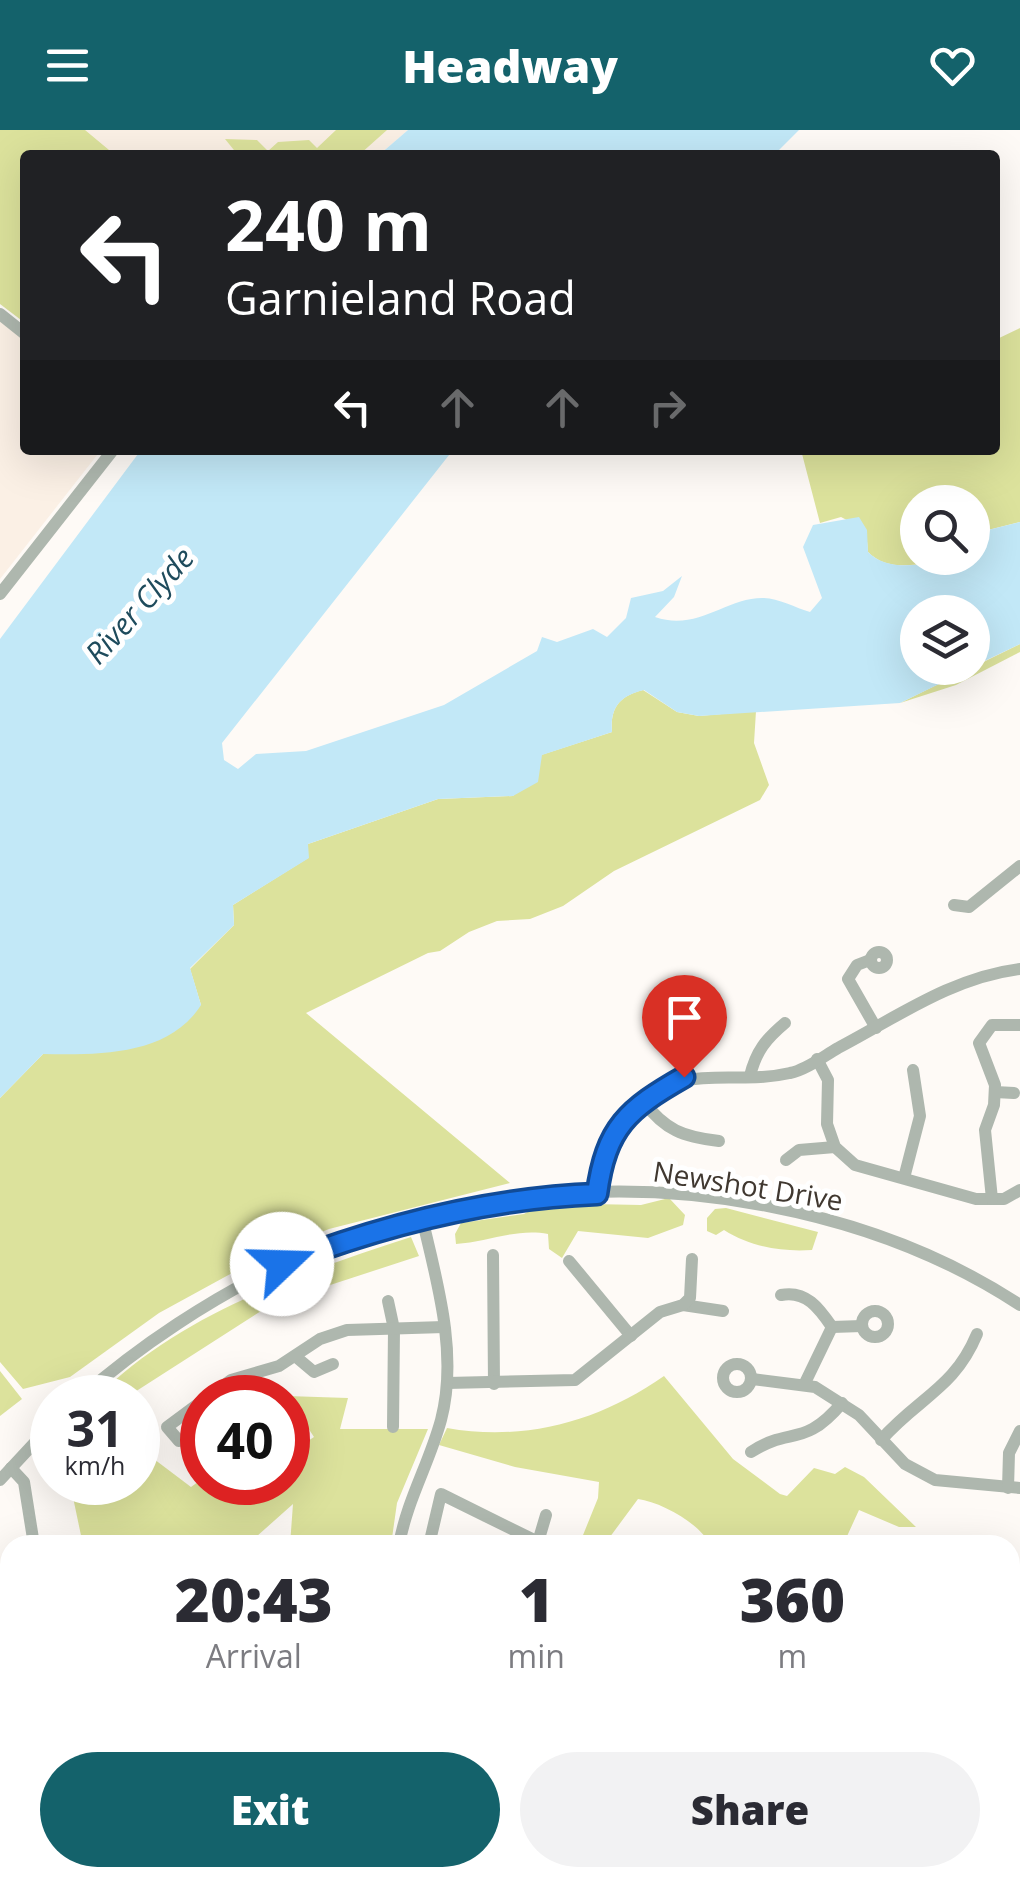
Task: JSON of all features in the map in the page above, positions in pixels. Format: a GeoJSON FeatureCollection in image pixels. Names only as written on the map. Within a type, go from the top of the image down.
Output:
{"type":"FeatureCollection","features":[{"type":"Feature","properties":{"kind":"street"},"geometry":{"type":"LineString","coordinates":[[0,314],[20,330]]}},
{"type":"Feature","properties":{"kind":"street"},"geometry":{"type":"LineString","coordinates":[[0,594],[109,455]]}},
{"type":"Feature","properties":{"kind":"street"},"geometry":{"type":"LineString","coordinates":[[954,905],[969,907],[1020,866]]}},
{"type":"Feature","properties":{"kind":"street"},"geometry":{"type":"LineString","coordinates":[[870,960],[857,964],[848,979],[876,1028]]}},
{"type":"Feature","properties":{"kind":"street"},"geometry":{"type":"LineString","coordinates":[[597,1194],[601,1164],[618,1128],[643,1100],[684,1077],[793,1073],[954,985],[987,973],[1020,969]]}},
{"type":"Feature","properties":{"kind":"street"},"geometry":{"type":"LineString","coordinates":[[750,1076],[755,1056],[766,1038],[785,1023]]}},
{"type":"Feature","properties":{"kind":"street"},"geometry":{"type":"LineString","coordinates":[[992,1199],[985,1130],[995,1092],[979,1043],[992,1025],[1020,1024]]}},
{"type":"Feature","properties":{"kind":"street"},"geometry":{"type":"LineString","coordinates":[[817,1060],[828,1080],[827,1124],[835,1147],[855,1165],[976,1199],[992,1199],[1020,1190]]}},
{"type":"Feature","properties":{"kind":"street"},"geometry":{"type":"LineString","coordinates":[[904,1178],[920,1116],[913,1070]]}},
{"type":"Feature","properties":{"kind":"street"},"geometry":{"type":"LineString","coordinates":[[995,1092],[1014,1093]]}},
{"type":"Feature","properties":{"kind":"street"},"geometry":{"type":"LineString","coordinates":[[643,1100],[658,1121],[681,1137],[719,1141]]}},
{"type":"Feature","properties":{"kind":"street"},"geometry":{"type":"LineString","coordinates":[[786,1160],[800,1150],[835,1147]]}},
{"type":"Feature","properties":{"kind":"street","name":"Newshot Drive"},"geometry":{"type":"LineString","coordinates":[[110,1375],[163,1335],[282,1264],[350,1238],[502,1201],[658,1192],[778,1210],[850,1227],[939,1262],[1020,1305]]}},
{"type":"Feature","properties":{"kind":"street"},"geometry":{"type":"LineString","coordinates":[[402,1535],[414,1485],[440,1421],[447,1383],[444,1327],[423,1222]]}},
{"type":"Feature","properties":{"kind":"street"},"geometry":{"type":"LineString","coordinates":[[493,1255],[494,1384]]}},
{"type":"Feature","properties":{"kind":"street"},"geometry":{"type":"LineString","coordinates":[[683,1305],[690,1298],[692,1259]]}},
{"type":"Feature","properties":{"kind":"street"},"geometry":{"type":"LineString","coordinates":[[569,1262],[631,1336]]}},
{"type":"Feature","properties":{"kind":"street"},"geometry":{"type":"LineString","coordinates":[[782,1295],[794,1292],[807,1298],[832,1327]]}},
{"type":"Feature","properties":{"kind":"street"},"geometry":{"type":"LineString","coordinates":[[388,1300],[394,1330],[393,1427]]}},
{"type":"Feature","properties":{"kind":"street"},"geometry":{"type":"LineString","coordinates":[[447,1383],[575,1380],[660,1312],[683,1305],[722,1310]]}},
{"type":"Feature","properties":{"kind":"street"},"geometry":{"type":"LineString","coordinates":[[832,1327],[862,1326]]}},
{"type":"Feature","properties":{"kind":"street"},"geometry":{"type":"LineString","coordinates":[[248,1375],[279,1366],[320,1339],[347,1330],[444,1327]]}},
{"type":"Feature","properties":{"kind":"street"},"geometry":{"type":"LineString","coordinates":[[804,1385],[832,1327]]}},
{"type":"Feature","properties":{"kind":"street"},"geometry":{"type":"LineString","coordinates":[[881,1440],[908,1410],[954,1377],[977,1334]]}},
{"type":"Feature","properties":{"kind":"street"},"geometry":{"type":"LineString","coordinates":[[295,1356],[314,1372],[333,1364]]}},
{"type":"Feature","properties":{"kind":"street"},"geometry":{"type":"LineString","coordinates":[[752,1378],[804,1385],[842,1403],[905,1464],[934,1480],[1014,1488],[1009,1453],[1020,1431]]}},
{"type":"Feature","properties":{"kind":"street"},"geometry":{"type":"LineString","coordinates":[[751,1452],[769,1441],[816,1432],[842,1403]]}},
{"type":"Feature","properties":{"kind":"street"},"geometry":{"type":"LineString","coordinates":[[179,1442],[167,1427],[180,1418]]}},
{"type":"Feature","properties":{"kind":"street"},"geometry":{"type":"LineString","coordinates":[[0,1480],[30,1447]]}},
{"type":"Feature","properties":{"kind":"street"},"geometry":{"type":"LineString","coordinates":[[10,1468],[24,1482],[32,1535]]}},
{"type":"Feature","properties":{"kind":"street"},"geometry":{"type":"LineString","coordinates":[[414,1485],[524,1535]]}},
{"type":"Feature","properties":{"kind":"street"},"geometry":{"type":"LineString","coordinates":[[431,1535],[441,1494]]}},
{"type":"Feature","properties":{"kind":"street"},"geometry":{"type":"LineString","coordinates":[[540,1535],[546,1515]]}},
{"type":"Feature","properties":{"kind":"shaded area"},"geometry":{"type":"Polygon","coordinates":[[[0,130],[408,130],[385,150],[20,150],[0,130]]]}},
{"type":"Feature","properties":{"kind":"shaded area"},"geometry":{"type":"Polygon","coordinates":[[[0,317],[20,333],[20,455],[97,455],[0,579],[0,317]]]}},
{"type":"Feature","properties":{"kind":"green space"},"geometry":{"type":"Polygon","coordinates":[[[0,130],[85,130],[109,150],[20,150],[20,319],[0,304],[0,130]]]}},
{"type":"Feature","properties":{"kind":"green space"},"geometry":{"type":"Polygon","coordinates":[[[336,130],[387,130],[365,150],[269,150],[278,142],[309,140],[317,148],[336,130]]]}},
{"type":"Feature","properties":{"kind":"green space"},"geometry":{"type":"Polygon","coordinates":[[[225,139],[257,140],[267,150],[234,150],[225,139]]]}},
{"type":"Feature","properties":{"kind":"green space"},"geometry":{"type":"Polygon","coordinates":[[[1020,328],[1020,522],[990,530],[990,485],[900,485],[900,565],[887,563],[868,552],[866,530],[841,517],[820,523],[802,455],[1000,455],[1000,338],[1020,328]]]}},
{"type":"Feature","properties":{"kind":"green space"},"geometry":{"type":"Polygon","coordinates":[[[1020,644],[1020,652],[990,667],[990,659],[1020,644]]]}},
{"type":"Feature","properties":{"kind":"green space"},"geometry":{"type":"Polygon","coordinates":[[[937,685],[956,685],[900,703],[937,685]]]}},
{"type":"Feature","properties":{"kind":"green space"},"geometry":{"type":"Polygon","coordinates":[[[643,690],[677,712],[699,716],[756,711],[754,743],[769,785],[760,800],[614,871],[563,906],[530,919],[497,921],[469,932],[440,951],[428,953],[306,1013],[510,1183],[329,1229],[265,1255],[159,1313],[73,1375],[30,1375],[30,1387],[23,1389],[0,1362],[0,1098],[43,1054],[201,1005],[190,969],[234,925],[233,905],[308,858],[308,844],[438,799],[513,796],[541,755],[612,732],[618,704],[643,690]]]}},
{"type":"Feature","properties":{"kind":"green space"},"geometry":{"type":"Polygon","coordinates":[[[669,1198],[685,1215],[683,1225],[648,1238],[578,1231],[562,1258],[549,1249],[548,1234],[525,1233],[456,1244],[455,1234],[461,1223],[524,1214],[543,1203],[641,1205],[669,1198]]]}},
{"type":"Feature","properties":{"kind":"green space"},"geometry":{"type":"Polygon","coordinates":[[[726,1208],[818,1232],[812,1250],[766,1247],[724,1230],[716,1235],[707,1231],[707,1218],[715,1209],[726,1208]]]}},
{"type":"Feature","properties":{"kind":"green space"},"geometry":{"type":"Polygon","coordinates":[[[411,1237],[419,1256],[272,1304],[160,1376],[121,1375],[204,1319],[327,1265],[411,1237]]]}},
{"type":"Feature","properties":{"kind":"green space"},"geometry":{"type":"Polygon","coordinates":[[[0,1371],[22,1399],[0,1416],[0,1371]]]}},
{"type":"Feature","properties":{"kind":"green space"},"geometry":{"type":"Polygon","coordinates":[[[664,1376],[733,1459],[780,1494],[787,1496],[814,1468],[835,1474],[845,1467],[864,1477],[916,1527],[899,1527],[859,1510],[848,1535],[703,1535],[679,1515],[638,1499],[611,1535],[583,1535],[598,1498],[599,1482],[515,1467],[439,1445],[447,1428],[476,1432],[533,1430],[588,1416],[664,1376]]]}},
{"type":"Feature","properties":{"kind":"green space"},"geometry":{"type":"Polygon","coordinates":[[[310,1397],[348,1398],[340,1429],[428,1429],[397,1503],[392,1535],[291,1535],[293,1505],[310,1505],[310,1440],[314,1437],[310,1431],[310,1397]]]}},
{"type":"Feature","properties":{"kind":"green space"},"geometry":{"type":"Polygon","coordinates":[[[160,1464],[180,1479],[180,1505],[292,1505],[258,1535],[81,1535],[75,1505],[160,1505],[160,1464]]]}},
{"type":"Feature","properties":{"kind":"water"},"geometry":{"type":"Polygon","coordinates":[[[408,130],[799,130],[779,150],[385,150],[408,130]]]}},
{"type":"Feature","properties":{"kind":"water","name":"River Clyde"},"geometry":{"type":"Polygon","coordinates":[[[137,455],[449,455],[222,743],[224,760],[238,769],[256,754],[306,751],[444,705],[537,651],[542,637],[557,642],[593,629],[607,637],[626,618],[631,598],[663,591],[682,576],[674,597],[655,617],[685,620],[764,598],[810,612],[822,598],[803,547],[813,525],[859,517],[867,530],[868,552],[879,560],[900,565],[900,575],[990,575],[990,530],[1020,522],[1020,644],[990,658],[990,595],[900,595],[900,685],[937,685],[900,703],[699,716],[677,712],[644,690],[629,696],[615,709],[612,732],[542,755],[538,782],[513,796],[438,799],[308,844],[309,858],[233,905],[234,925],[190,968],[201,1005],[187,1022],[171,1034],[131,1049],[43,1054],[0,1098],[0,639],[137,455]]]}},
{"type":"Feature","properties":{"kind":"route"},"geometry":{"type":"LineString","coordinates":[[282,1264],[350,1238],[456,1211],[543,1196],[597,1194],[601,1164],[618,1128],[635,1105],[684,1077]]}}]}
